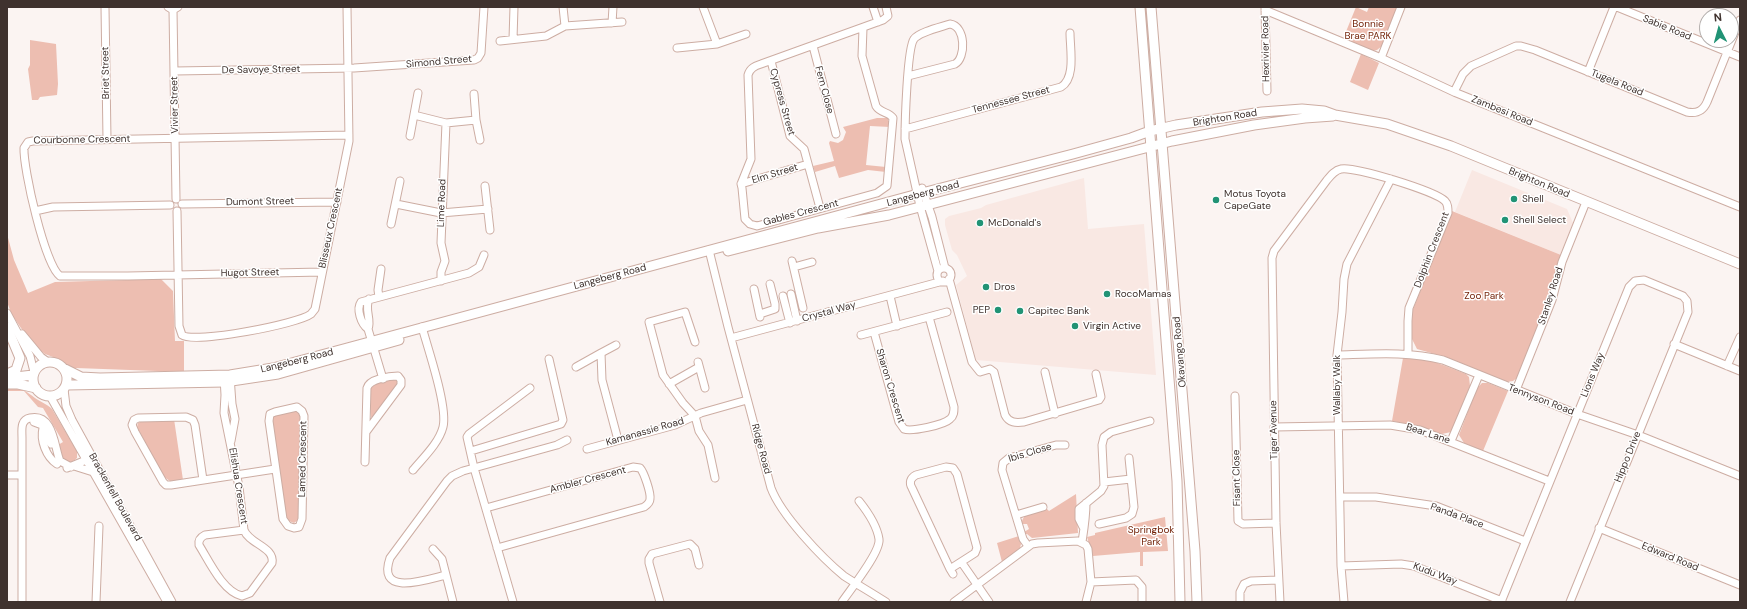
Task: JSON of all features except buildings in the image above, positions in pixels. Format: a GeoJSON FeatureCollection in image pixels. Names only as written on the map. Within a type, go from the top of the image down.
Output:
{"type":"FeatureCollection","features":[{"type":"Feature","properties":{"kind":"main road","name":"Okavango Road"},"geometry":{"type":"LineString","coordinates":[[1140,7],[1177,481],[1180,602]]}},
{"type":"Feature","properties":{"kind":"main road","name":"Okavango Road"},"geometry":{"type":"LineString","coordinates":[[1151,7],[1162,128],[1195,551],[1197,602]]}},
{"type":"Feature","properties":{"kind":"main road","name":"Brighton Road"},"geometry":{"type":"LineString","coordinates":[[1150,131],[1262,112],[1302,109],[1324,111],[1335,115],[1365,120],[1412,132],[1451,146],[1740,264]]}},
{"type":"Feature","properties":{"kind":"main road","name":"Brighton Road"},"geometry":{"type":"LineString","coordinates":[[1151,146],[1254,126],[1335,115]]}},
{"type":"Feature","properties":{"kind":"main road","name":"Langeberg Road"},"geometry":{"type":"LineString","coordinates":[[65,387],[278,374],[423,330],[1102,146],[1150,131]]}},
{"type":"Feature","properties":{"kind":"main road","name":"Langeberg Road"},"geometry":{"type":"LineString","coordinates":[[710,253],[818,228],[875,218],[1151,146]]}},
{"type":"Feature","properties":{"kind":"main road"},"geometry":{"type":"LineString","coordinates":[[7,327],[20,358],[16,370],[7,374]]}},
{"type":"Feature","properties":{"kind":"main road"},"geometry":{"type":"LineString","coordinates":[[7,384],[18,384],[36,388],[44,395],[50,396],[58,394],[65,387],[68,377],[65,369],[56,362],[48,362],[40,365],[34,373],[34,384],[36,388]]}},
{"type":"Feature","properties":{"kind":"main road","name":"Langeberg Road"},"geometry":{"type":"LineString","coordinates":[[65,369],[76,375],[87,377],[227,378]]}},
{"type":"Feature","properties":{"kind":"main road"},"geometry":{"type":"LineString","coordinates":[[7,378],[34,373]]}},
{"type":"Feature","properties":{"kind":"street","name":"Briet Street"},"geometry":{"type":"LineString","coordinates":[[105,7],[107,139]]}},
{"type":"Feature","properties":{"kind":"street","name":"Blisseux Crescent"},"geometry":{"type":"LineString","coordinates":[[178,274],[179,326],[182,335],[188,338],[222,336],[275,326],[309,316],[315,309],[348,150],[347,7]]}},
{"type":"Feature","properties":{"kind":"street","name":"Simond Street"},"geometry":{"type":"LineString","coordinates":[[348,68],[476,60],[481,53],[484,7]]}},
{"type":"Feature","properties":{"kind":"street"},"geometry":{"type":"LineString","coordinates":[[513,39],[514,7]]}},
{"type":"Feature","properties":{"kind":"street"},"geometry":{"type":"LineString","coordinates":[[563,7],[565,26]]}},
{"type":"Feature","properties":{"kind":"street"},"geometry":{"type":"LineString","coordinates":[[612,23],[613,7]]}},
{"type":"Feature","properties":{"kind":"street"},"geometry":{"type":"LineString","coordinates":[[703,7],[717,44]]}},
{"type":"Feature","properties":{"kind":"street"},"geometry":{"type":"LineString","coordinates":[[873,7],[878,22],[888,16],[886,7]]}},
{"type":"Feature","properties":{"kind":"street"},"geometry":{"type":"LineString","coordinates":[[1381,58],[1401,7]]}},
{"type":"Feature","properties":{"kind":"street"},"geometry":{"type":"LineString","coordinates":[[1588,72],[1616,7]]}},
{"type":"Feature","properties":{"kind":"street","name":"Sabie Road"},"geometry":{"type":"LineString","coordinates":[[1616,7],[1740,57]]}},
{"type":"Feature","properties":{"kind":"street","name":"Vivier Street"},"geometry":{"type":"LineString","coordinates":[[173,8],[179,201]]}},
{"type":"Feature","properties":{"kind":"street","name":"Zambesi Road"},"geometry":{"type":"LineString","coordinates":[[1265,9],[1381,58],[1454,92],[1740,208]]}},
{"type":"Feature","properties":{"kind":"street","name":"Hexrivier Road"},"geometry":{"type":"LineString","coordinates":[[1265,9],[1267,91]]}},
{"type":"Feature","properties":{"kind":"street","name":"Tugela Road"},"geometry":{"type":"LineString","coordinates":[[1454,92],[1463,74],[1471,66],[1516,46],[1521,46],[1535,50],[1687,112],[1696,112],[1703,110],[1707,102],[1740,20]]}},
{"type":"Feature","properties":{"kind":"street"},"geometry":{"type":"LineString","coordinates":[[500,40],[546,36],[565,26],[622,22]]}},
{"type":"Feature","properties":{"kind":"street","name":"Gables Crescent"},"geometry":{"type":"LineString","coordinates":[[863,28],[862,56],[876,106],[880,111],[890,115],[893,118],[888,185],[884,190],[877,193],[753,226],[745,219],[741,184],[750,159],[749,73],[752,68],[878,22]]}},
{"type":"Feature","properties":{"kind":"street"},"geometry":{"type":"LineString","coordinates":[[908,76],[959,62],[962,54],[962,34],[960,28],[950,24],[920,34],[915,38],[910,46],[908,76],[905,129],[905,139],[912,173],[924,205],[932,217],[943,276],[952,288],[972,362],[980,372],[990,369],[994,372],[1008,419],[1018,423],[1055,414],[1099,400],[1101,397],[1096,374]]}},
{"type":"Feature","properties":{"kind":"street","name":"Tennessee Street"},"geometry":{"type":"LineString","coordinates":[[905,129],[1064,85],[1071,75],[1070,33]]}},
{"type":"Feature","properties":{"kind":"street"},"geometry":{"type":"LineString","coordinates":[[677,48],[717,44],[746,34]]}},
{"type":"Feature","properties":{"kind":"street","name":"Fern Close"},"geometry":{"type":"LineString","coordinates":[[813,46],[836,134]]}},
{"type":"Feature","properties":{"kind":"street","name":"Cypress Street"},"geometry":{"type":"LineString","coordinates":[[771,61],[790,136],[804,149],[820,208]]}},
{"type":"Feature","properties":{"kind":"street","name":"De Savoye Street"},"geometry":{"type":"LineString","coordinates":[[175,71],[348,68]]}},
{"type":"Feature","properties":{"kind":"street"},"geometry":{"type":"LineString","coordinates":[[410,136],[418,93]]}},
{"type":"Feature","properties":{"kind":"street"},"geometry":{"type":"LineString","coordinates":[[474,94],[476,120],[480,140]]}},
{"type":"Feature","properties":{"kind":"street"},"geometry":{"type":"LineString","coordinates":[[414,115],[446,123],[476,120]]}},
{"type":"Feature","properties":{"kind":"street","name":"Lime Road"},"geometry":{"type":"LineString","coordinates":[[441,281],[441,272],[445,261],[441,246],[441,214],[446,123]]}},
{"type":"Feature","properties":{"kind":"street","name":"Courbonne Crescent"},"geometry":{"type":"LineString","coordinates":[[178,274],[60,276],[56,272],[52,263],[35,211],[24,150],[26,144],[33,141],[349,135]]}},
{"type":"Feature","properties":{"kind":"street","name":"Elm Street"},"geometry":{"type":"LineString","coordinates":[[741,184],[808,164]]}},
{"type":"Feature","properties":{"kind":"street","name":"Dolphin Crescent"},"geometry":{"type":"LineString","coordinates":[[1272,258],[1274,251],[1333,173],[1342,169],[1350,169],[1391,179],[1441,198],[1446,203],[1448,209],[1409,308],[1408,354]]}},
{"type":"Feature","properties":{"kind":"street","name":"Wallaby Walk"},"geometry":{"type":"LineString","coordinates":[[1344,602],[1341,566],[1337,355],[1342,312],[1344,271],[1391,179]]}},
{"type":"Feature","properties":{"kind":"street"},"geometry":{"type":"LineString","coordinates":[[391,224],[400,181]]}},
{"type":"Feature","properties":{"kind":"street"},"geometry":{"type":"LineString","coordinates":[[485,186],[490,230]]}},
{"type":"Feature","properties":{"kind":"street"},"geometry":{"type":"LineString","coordinates":[[170,205],[174,200],[179,201],[181,209],[177,211],[178,274]]}},
{"type":"Feature","properties":{"kind":"street","name":"Dumont Street"},"geometry":{"type":"LineString","coordinates":[[179,201],[337,202]]}},
{"type":"Feature","properties":{"kind":"street","name":"Stanley Road"},"geometry":{"type":"LineString","coordinates":[[1516,390],[1552,300],[1562,262],[1586,202]]}},
{"type":"Feature","properties":{"kind":"street"},"geometry":{"type":"LineString","coordinates":[[396,204],[441,214],[488,209]]}},
{"type":"Feature","properties":{"kind":"street"},"geometry":{"type":"LineString","coordinates":[[35,211],[48,207],[170,205]]}},
{"type":"Feature","properties":{"kind":"street"},"geometry":{"type":"LineString","coordinates":[[170,205],[177,211]]}},
{"type":"Feature","properties":{"kind":"street","name":"Ridge Road"},"geometry":{"type":"LineString","coordinates":[[710,253],[747,400],[771,488],[778,503],[812,544],[835,567],[855,583],[886,602]]}},
{"type":"Feature","properties":{"kind":"street"},"geometry":{"type":"LineString","coordinates":[[383,379],[368,329],[369,323],[363,313],[369,299],[379,298],[473,272],[481,264],[484,255]]}},
{"type":"Feature","properties":{"kind":"street","name":"Tiger Avenue"},"geometry":{"type":"LineString","coordinates":[[1272,258],[1276,523],[1280,602]]}},
{"type":"Feature","properties":{"kind":"street"},"geometry":{"type":"LineString","coordinates":[[803,308],[793,264],[812,262]]}},
{"type":"Feature","properties":{"kind":"street"},"geometry":{"type":"LineString","coordinates":[[379,298],[378,290],[381,269]]}},
{"type":"Feature","properties":{"kind":"street","name":"Hugot Street"},"geometry":{"type":"LineString","coordinates":[[178,274],[322,272]]}},
{"type":"Feature","properties":{"kind":"street","name":"Crystal Way"},"geometry":{"type":"LineString","coordinates":[[731,338],[928,285],[943,276]]}},
{"type":"Feature","properties":{"kind":"street","name":"Lions Way"},"geometry":{"type":"LineString","coordinates":[[1501,601],[1629,287],[1632,283],[1644,280],[1678,293],[1687,301],[1688,312]]}},
{"type":"Feature","properties":{"kind":"street"},"geometry":{"type":"LineString","coordinates":[[754,289],[760,315],[775,309],[770,284]]}},
{"type":"Feature","properties":{"kind":"street"},"geometry":{"type":"LineString","coordinates":[[774,299],[799,291]]}},
{"type":"Feature","properties":{"kind":"street"},"geometry":{"type":"LineString","coordinates":[[787,295],[794,322]]}},
{"type":"Feature","properties":{"kind":"street"},"geometry":{"type":"LineString","coordinates":[[890,296],[897,326]]}},
{"type":"Feature","properties":{"kind":"street"},"geometry":{"type":"LineString","coordinates":[[695,342],[685,312],[649,322],[663,375],[695,416],[699,431],[708,445],[715,478]]}},
{"type":"Feature","properties":{"kind":"street"},"geometry":{"type":"LineString","coordinates":[[861,335],[947,312]]}},
{"type":"Feature","properties":{"kind":"street","name":"Hippo Drive"},"geometry":{"type":"LineString","coordinates":[[1570,602],[1688,312]]}},
{"type":"Feature","properties":{"kind":"street"},"geometry":{"type":"LineString","coordinates":[[7,313],[30,356],[34,373]]}},
{"type":"Feature","properties":{"kind":"street","name":"Sharon Crescent"},"geometry":{"type":"LineString","coordinates":[[874,332],[898,422],[904,429],[914,430],[947,421],[953,416],[954,410],[929,317]]}},
{"type":"Feature","properties":{"kind":"street"},"geometry":{"type":"LineString","coordinates":[[413,470],[437,440],[444,420],[441,398],[423,330]]}},
{"type":"Feature","properties":{"kind":"street"},"geometry":{"type":"LineString","coordinates":[[18,332],[41,357],[48,362]]}},
{"type":"Feature","properties":{"kind":"street"},"geometry":{"type":"LineString","coordinates":[[1727,366],[1740,336]]}},
{"type":"Feature","properties":{"kind":"street"},"geometry":{"type":"LineString","coordinates":[[1674,344],[1740,371]]}},
{"type":"Feature","properties":{"kind":"street"},"geometry":{"type":"LineString","coordinates":[[576,367],[616,345]]}},
{"type":"Feature","properties":{"kind":"street"},"geometry":{"type":"LineString","coordinates":[[601,353],[602,380],[618,440]]}},
{"type":"Feature","properties":{"kind":"street","name":"Tennyson Road"},"geometry":{"type":"LineString","coordinates":[[1337,355],[1408,354],[1425,355],[1443,360],[1577,414],[1638,435],[1740,476]]}},
{"type":"Feature","properties":{"kind":"street"},"geometry":{"type":"LineString","coordinates":[[471,451],[562,424],[564,420],[548,359]]}},
{"type":"Feature","properties":{"kind":"street"},"geometry":{"type":"LineString","coordinates":[[669,384],[699,364],[705,388]]}},
{"type":"Feature","properties":{"kind":"street"},"geometry":{"type":"LineString","coordinates":[[1045,372],[1055,414]]}},
{"type":"Feature","properties":{"kind":"street"},"geometry":{"type":"LineString","coordinates":[[1451,441],[1479,375]]}},
{"type":"Feature","properties":{"kind":"street"},"geometry":{"type":"LineString","coordinates":[[365,462],[367,386],[371,382],[396,376],[401,380],[401,386],[366,432]]}},
{"type":"Feature","properties":{"kind":"street","name":"Elishua Crescent"},"geometry":{"type":"LineString","coordinates":[[227,378],[235,419],[231,443]]}},
{"type":"Feature","properties":{"kind":"street","name":"Elishua Crescent"},"geometry":{"type":"LineString","coordinates":[[227,378],[224,413],[237,475],[244,530],[248,536],[270,553],[272,560],[250,593],[242,596],[235,593],[219,578],[199,543],[200,538],[205,535],[244,530]]}},
{"type":"Feature","properties":{"kind":"street","name":"Brackenfell Boulevard"},"geometry":{"type":"LineString","coordinates":[[65,387],[66,408],[90,458],[172,602]]}},
{"type":"Feature","properties":{"kind":"street"},"geometry":{"type":"LineString","coordinates":[[513,602],[474,468],[468,435],[530,388]]}},
{"type":"Feature","properties":{"kind":"street","name":"Brackenfell Boulevard"},"geometry":{"type":"LineString","coordinates":[[50,396],[81,449],[90,458],[93,472],[167,602]]}},
{"type":"Feature","properties":{"kind":"street","name":"Fisant Close"},"geometry":{"type":"LineString","coordinates":[[1235,396],[1238,521],[1243,524],[1276,523]]}},
{"type":"Feature","properties":{"kind":"street","name":"Kamanassie Road"},"geometry":{"type":"LineString","coordinates":[[587,449],[675,425],[712,409],[747,400]]}},
{"type":"Feature","properties":{"kind":"street","name":"Lamed Crescent"},"geometry":{"type":"LineString","coordinates":[[299,408],[304,416],[302,520],[298,528],[290,527],[284,520],[275,469],[269,416],[275,412],[299,408]]}},
{"type":"Feature","properties":{"kind":"street"},"geometry":{"type":"LineString","coordinates":[[22,602],[22,426],[24,421],[33,417],[43,420],[50,428],[60,461],[93,472]]}},
{"type":"Feature","properties":{"kind":"street"},"geometry":{"type":"LineString","coordinates":[[203,480],[195,425],[192,420],[186,417],[138,418],[134,420],[132,425],[134,430],[165,484],[171,485],[275,469]]}},
{"type":"Feature","properties":{"kind":"street"},"geometry":{"type":"LineString","coordinates":[[1086,602],[1091,582],[1088,549],[1083,543],[1083,527],[1086,522],[1086,503],[1101,492],[1104,482],[1102,445],[1104,437],[1111,432],[1150,421]]}},
{"type":"Feature","properties":{"kind":"street"},"geometry":{"type":"LineString","coordinates":[[23,442],[27,424],[35,422],[43,427],[50,441],[57,464],[64,467],[73,466],[90,458]]}},
{"type":"Feature","properties":{"kind":"street","name":"Bear Lane"},"geometry":{"type":"LineString","coordinates":[[1274,427],[1338,425],[1404,426],[1451,441],[1549,481]]}},
{"type":"Feature","properties":{"kind":"street"},"geometry":{"type":"LineString","coordinates":[[446,575],[408,584],[396,583],[389,577],[388,563],[390,558],[446,481],[458,473],[557,445],[567,440]]}},
{"type":"Feature","properties":{"kind":"street","name":"Ibis Close"},"geometry":{"type":"LineString","coordinates":[[1028,546],[1023,539],[1002,470],[1004,461],[1009,458],[1056,445],[1065,445]]}},
{"type":"Feature","properties":{"kind":"street"},"geometry":{"type":"LineString","coordinates":[[73,466],[80,455],[81,449]]}},
{"type":"Feature","properties":{"kind":"street"},"geometry":{"type":"LineString","coordinates":[[1100,524],[1126,518],[1132,514],[1134,507],[1129,458]]}},
{"type":"Feature","properties":{"kind":"street","name":"Ambler Crescent"},"geometry":{"type":"LineString","coordinates":[[486,508],[633,467],[640,468],[643,472],[650,498],[648,504],[644,507],[497,548]]}},
{"type":"Feature","properties":{"kind":"street"},"geometry":{"type":"LineString","coordinates":[[946,467],[952,468],[956,471],[977,545],[975,553],[962,563],[951,572],[912,488],[911,480],[916,475],[946,467]]}},
{"type":"Feature","properties":{"kind":"street"},"geometry":{"type":"LineString","coordinates":[[7,475],[22,475]]}},
{"type":"Feature","properties":{"kind":"street"},"geometry":{"type":"LineString","coordinates":[[1104,482],[1131,480]]}},
{"type":"Feature","properties":{"kind":"street","name":"Panda Place"},"geometry":{"type":"LineString","coordinates":[[1340,497],[1376,497],[1436,506],[1525,541]]}},
{"type":"Feature","properties":{"kind":"street"},"geometry":{"type":"LineString","coordinates":[[842,602],[876,551],[879,543],[878,534],[867,511],[859,501]]}},
{"type":"Feature","properties":{"kind":"street"},"geometry":{"type":"LineString","coordinates":[[1016,515],[1043,507]]}},
{"type":"Feature","properties":{"kind":"street"},"geometry":{"type":"LineString","coordinates":[[96,602],[99,526]]}},
{"type":"Feature","properties":{"kind":"street","name":"Edward Road"},"geometry":{"type":"LineString","coordinates":[[1600,528],[1740,585]]}},
{"type":"Feature","properties":{"kind":"street"},"geometry":{"type":"LineString","coordinates":[[954,602],[1028,546],[1038,543],[1083,543]]}},
{"type":"Feature","properties":{"kind":"street"},"geometry":{"type":"LineString","coordinates":[[660,602],[649,563],[649,559],[652,554],[690,544],[695,549],[699,565]]}},
{"type":"Feature","properties":{"kind":"street"},"geometry":{"type":"LineString","coordinates":[[433,549],[442,559],[453,602]]}},
{"type":"Feature","properties":{"kind":"street"},"geometry":{"type":"LineString","coordinates":[[962,563],[989,602]]}},
{"type":"Feature","properties":{"kind":"street","name":"Kudu Way"},"geometry":{"type":"LineString","coordinates":[[1341,566],[1400,564],[1414,566],[1501,601]]}},
{"type":"Feature","properties":{"kind":"street"},"geometry":{"type":"LineString","coordinates":[[1091,582],[1136,580],[1142,587],[1142,602]]}},
{"type":"Feature","properties":{"kind":"street"},"geometry":{"type":"LineString","coordinates":[[1240,602],[1240,592],[1244,584],[1251,581],[1278,580]]}},
{"type":"Feature","properties":{"kind":"shaded area"},"geometry":{"type":"Polygon","coordinates":[[[1472,170],[1567,209],[1573,223],[1561,255],[1455,212],[1472,170]]]}},
{"type":"Feature","properties":{"kind":"shaded area"},"geometry":{"type":"Polygon","coordinates":[[[1084,178],[1088,229],[1144,224],[1156,375],[976,360],[956,285],[967,276],[957,255],[952,250],[945,225],[945,219],[949,216],[981,208],[986,205],[1084,178]]]}},
{"type":"Feature","properties":{"kind":"green space","name":"Bonnie Brae PARK"},"geometry":{"type":"Polygon","coordinates":[[[1356,7],[1367,12],[1369,7],[1398,7],[1382,46],[1377,50],[1373,51],[1343,39],[1356,7]]]}},
{"type":"Feature","properties":{"kind":"green space"},"geometry":{"type":"Polygon","coordinates":[[[30,40],[56,44],[58,84],[57,95],[40,97],[38,100],[32,100],[28,69],[30,65],[30,40]]]}},
{"type":"Feature","properties":{"kind":"green space"},"geometry":{"type":"Polygon","coordinates":[[[1361,54],[1379,63],[1368,90],[1350,82],[1361,54]]]}},
{"type":"Feature","properties":{"kind":"green space"},"geometry":{"type":"Polygon","coordinates":[[[877,118],[888,118],[888,121],[891,121],[890,127],[870,126],[866,165],[886,167],[886,172],[868,170],[839,178],[835,166],[815,172],[813,166],[834,161],[829,143],[830,141],[838,143],[843,140],[846,132],[843,127],[877,118]]]}},
{"type":"Feature","properties":{"kind":"green space","name":"Zoo Park"},"geometry":{"type":"Polygon","coordinates":[[[1452,211],[1561,255],[1544,312],[1517,378],[1513,381],[1506,382],[1442,356],[1417,349],[1412,339],[1412,312],[1452,211]]]}},
{"type":"Feature","properties":{"kind":"green space"},"geometry":{"type":"Polygon","coordinates":[[[7,234],[14,260],[28,293],[55,282],[161,279],[173,291],[175,341],[184,341],[184,372],[76,368],[74,371],[61,360],[45,354],[32,344],[12,315],[7,302],[7,234]]]}},
{"type":"Feature","properties":{"kind":"green space"},"geometry":{"type":"Polygon","coordinates":[[[1403,358],[1430,360],[1466,374],[1469,377],[1470,386],[1451,432],[1442,434],[1417,426],[1392,421],[1403,358]]]}},
{"type":"Feature","properties":{"kind":"green space"},"geometry":{"type":"Polygon","coordinates":[[[395,379],[398,381],[398,384],[374,417],[371,417],[369,389],[372,385],[395,379]]]}},
{"type":"Feature","properties":{"kind":"green space"},"geometry":{"type":"Polygon","coordinates":[[[1482,383],[1488,383],[1508,391],[1483,451],[1464,443],[1459,435],[1477,388],[1482,383]]]}},
{"type":"Feature","properties":{"kind":"green space"},"geometry":{"type":"Polygon","coordinates":[[[12,388],[25,391],[52,409],[77,451],[77,458],[70,462],[62,459],[58,445],[63,442],[43,408],[38,407],[24,391],[7,391],[7,389],[12,388]]]}},
{"type":"Feature","properties":{"kind":"green space"},"geometry":{"type":"Polygon","coordinates":[[[293,410],[299,413],[301,418],[298,520],[294,523],[286,518],[271,422],[274,416],[293,410]]]}},
{"type":"Feature","properties":{"kind":"green space"},"geometry":{"type":"Polygon","coordinates":[[[174,419],[183,480],[170,481],[164,477],[137,427],[138,423],[142,421],[174,419]]]}},
{"type":"Feature","properties":{"kind":"green space"},"geometry":{"type":"Polygon","coordinates":[[[1076,494],[1078,533],[1032,538],[1025,534],[1024,532],[1029,529],[1027,524],[1022,524],[1024,517],[1047,509],[1049,511],[1076,494]]]}},
{"type":"Feature","properties":{"kind":"green space","name":"Springbok Park"},"geometry":{"type":"Polygon","coordinates":[[[1165,517],[1168,551],[1143,552],[1143,566],[1140,566],[1140,552],[1093,556],[1087,537],[1095,535],[1095,533],[1165,517]]]}},
{"type":"Feature","properties":{"kind":"green space"},"geometry":{"type":"Polygon","coordinates":[[[1019,536],[1021,544],[1020,548],[1002,562],[997,543],[1019,536]]]}},
{"type":"Feature","properties":{"kind":"place","name":"Shell"},"geometry":{"type":"Point","coordinates":[1514,199]}},
{"type":"Feature","properties":{"kind":"place","name":"Motus Toyota CapeGate"},"geometry":{"type":"Point","coordinates":[1216,200]}},
{"type":"Feature","properties":{"kind":"place","name":"Shell Select"},"geometry":{"type":"Point","coordinates":[1505,220]}},
{"type":"Feature","properties":{"kind":"place","name":"McDonald's"},"geometry":{"type":"Point","coordinates":[980,223]}},
{"type":"Feature","properties":{"kind":"place","name":"Dros"},"geometry":{"type":"Point","coordinates":[986,287]}},
{"type":"Feature","properties":{"kind":"place","name":"RocoMamas"},"geometry":{"type":"Point","coordinates":[1107,294]}},
{"type":"Feature","properties":{"kind":"place","name":"PEP"},"geometry":{"type":"Point","coordinates":[998,310]}},
{"type":"Feature","properties":{"kind":"place","name":"Capitec Bank"},"geometry":{"type":"Point","coordinates":[1020,311]}},
{"type":"Feature","properties":{"kind":"place","name":"Virgin Active"},"geometry":{"type":"Point","coordinates":[1075,326]}}]}
